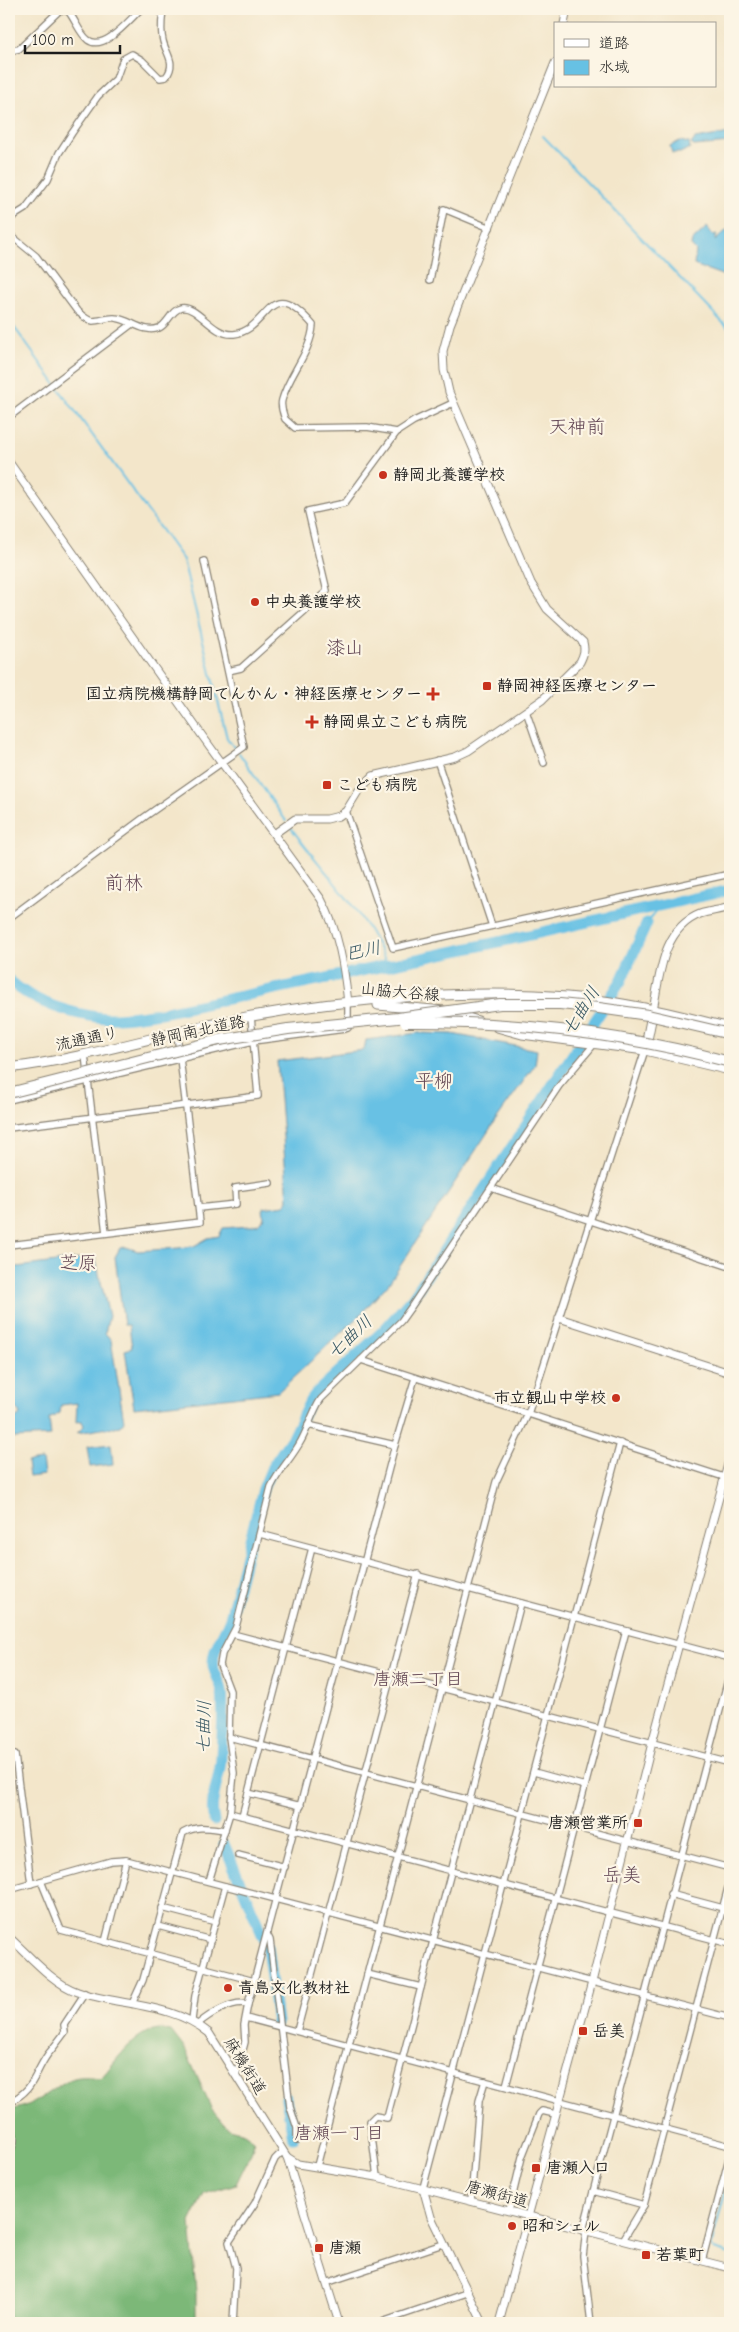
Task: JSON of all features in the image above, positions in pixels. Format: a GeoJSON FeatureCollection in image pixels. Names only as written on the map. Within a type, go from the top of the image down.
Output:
{"type":"FeatureCollection","features":[{"type":"Feature","properties":{"kind":"highway"},"geometry":{"type":"LineString","coordinates":[[398,1020],[472,1006],[560,1004],[648,1015],[730,1034]]}},
{"type":"Feature","properties":{"kind":"highway"},"geometry":{"type":"LineString","coordinates":[[398,1020],[557,1031],[645,1044],[730,1062]]}},
{"type":"Feature","properties":{"kind":"highway","name":"静岡南北道路"},"geometry":{"type":"LineString","coordinates":[[9,1094],[219,1044],[306,1030],[398,1020]]}},
{"type":"Feature","properties":{"kind":"main road","name":"山脇大谷線"},"geometry":{"type":"LineString","coordinates":[[348,1003],[434,997],[516,995],[596,1000],[653,1010],[730,1028]]}},
{"type":"Feature","properties":{"kind":"main road","name":"山脇大谷線"},"geometry":{"type":"LineString","coordinates":[[348,1003],[444,1011],[522,1034],[644,1050],[730,1070]]}},
{"type":"Feature","properties":{"kind":"main road","name":"流通通り"},"geometry":{"type":"LineString","coordinates":[[9,1068],[85,1056],[252,1016],[348,1003]]}},
{"type":"Feature","properties":{"kind":"main road"},"geometry":{"type":"LineString","coordinates":[[644,1050],[653,1010]]}},
{"type":"Feature","properties":{"kind":"street"},"geometry":{"type":"LineString","coordinates":[[9,51],[19,49],[60,10],[68,10],[87,40],[98,43],[108,40],[141,9]]}},
{"type":"Feature","properties":{"kind":"street"},"geometry":{"type":"LineString","coordinates":[[9,219],[25,209],[48,179],[59,153],[72,132],[98,96],[116,79],[122,59],[132,54],[142,60],[160,78],[166,77],[169,73],[171,60],[163,42],[162,9]]}},
{"type":"Feature","properties":{"kind":"street"},"geometry":{"type":"LineString","coordinates":[[564,22],[567,9]]}},
{"type":"Feature","properties":{"kind":"street"},"geometry":{"type":"LineString","coordinates":[[274,834],[295,819],[333,818],[346,811],[359,790],[373,776],[455,757],[468,751],[526,711],[558,685],[580,662],[585,649],[583,642],[576,634],[547,609],[531,583],[453,403],[444,370],[445,342],[554,66]]}},
{"type":"Feature","properties":{"kind":"street"},"geometry":{"type":"LineString","coordinates":[[430,280],[444,208],[490,228]]}},
{"type":"Feature","properties":{"kind":"street"},"geometry":{"type":"LineString","coordinates":[[9,234],[36,256],[85,318],[94,321],[116,318],[150,330],[164,325],[176,310],[182,308],[190,309],[220,332],[232,334],[245,332],[257,322],[263,312],[274,305],[283,302],[291,305],[301,311],[313,325],[312,335],[282,400],[284,420],[295,428],[367,427],[397,432]]}},
{"type":"Feature","properties":{"kind":"street"},"geometry":{"type":"LineString","coordinates":[[9,417],[132,324]]}},
{"type":"Feature","properties":{"kind":"street"},"geometry":{"type":"LineString","coordinates":[[228,671],[241,668],[327,591],[308,511],[345,503],[397,432],[414,421],[453,403]]}},
{"type":"Feature","properties":{"kind":"street"},"geometry":{"type":"LineString","coordinates":[[9,462],[321,899],[332,919],[343,961],[348,1003],[348,1028],[253,1041],[180,1057],[9,1100]]}},
{"type":"Feature","properties":{"kind":"street"},"geometry":{"type":"LineString","coordinates":[[9,918],[146,816],[244,748],[204,560]]}},
{"type":"Feature","properties":{"kind":"street"},"geometry":{"type":"LineString","coordinates":[[526,711],[544,763]]}},
{"type":"Feature","properties":{"kind":"street"},"geometry":{"type":"LineString","coordinates":[[438,760],[492,926]]}},
{"type":"Feature","properties":{"kind":"street"},"geometry":{"type":"LineString","coordinates":[[346,811],[393,948],[492,926],[530,920],[730,874]]}},
{"type":"Feature","properties":{"kind":"street"},"geometry":{"type":"LineString","coordinates":[[653,1010],[665,952],[671,938],[682,925],[700,914],[730,907]]}},
{"type":"Feature","properties":{"kind":"street"},"geometry":{"type":"LineString","coordinates":[[9,1128],[258,1096],[252,1016]]}},
{"type":"Feature","properties":{"kind":"street"},"geometry":{"type":"LineString","coordinates":[[9,1245],[200,1222],[177,1034]]}},
{"type":"Feature","properties":{"kind":"street"},"geometry":{"type":"LineString","coordinates":[[209,1881],[230,1812],[234,1773],[229,1737],[230,1691],[220,1665],[225,1645],[233,1634],[271,1488],[278,1474],[301,1441],[312,1411],[401,1321],[412,1307],[559,1086],[594,1042]]}},
{"type":"Feature","properties":{"kind":"street"},"geometry":{"type":"LineString","coordinates":[[317,2166],[496,1482],[528,1414],[644,1050]]}},
{"type":"Feature","properties":{"kind":"street"},"geometry":{"type":"LineString","coordinates":[[85,1056],[106,1233]]}},
{"type":"Feature","properties":{"kind":"street"},"geometry":{"type":"LineString","coordinates":[[199,1208],[236,1204],[235,1188],[270,1183]]}},
{"type":"Feature","properties":{"kind":"street"},"geometry":{"type":"LineString","coordinates":[[491,1188],[730,1267]]}},
{"type":"Feature","properties":{"kind":"street"},"geometry":{"type":"LineString","coordinates":[[559,1318],[730,1373]]}},
{"type":"Feature","properties":{"kind":"street"},"geometry":{"type":"LineString","coordinates":[[361,1360],[727,1478]]}},
{"type":"Feature","properties":{"kind":"street"},"geometry":{"type":"LineString","coordinates":[[236,2076],[245,2042],[248,2004],[395,1445],[415,1378]]}},
{"type":"Feature","properties":{"kind":"street"},"geometry":{"type":"LineString","coordinates":[[308,1425],[395,1445]]}},
{"type":"Feature","properties":{"kind":"street"},"geometry":{"type":"LineString","coordinates":[[483,2323],[431,2216],[423,2188],[620,1443]]}},
{"type":"Feature","properties":{"kind":"street"},"geometry":{"type":"LineString","coordinates":[[500,2323],[527,2216],[592,1982],[652,1743],[727,1478],[730,1458]]}},
{"type":"Feature","properties":{"kind":"street"},"geometry":{"type":"LineString","coordinates":[[260,1534],[364,1563],[418,1574],[679,1646],[730,1658]]}},
{"type":"Feature","properties":{"kind":"street"},"geometry":{"type":"LineString","coordinates":[[242,1816],[312,1548]]}},
{"type":"Feature","properties":{"kind":"street"},"geometry":{"type":"LineString","coordinates":[[297,2031],[418,1574]]}},
{"type":"Feature","properties":{"kind":"street"},"geometry":{"type":"LineString","coordinates":[[377,2177],[370,2120],[375,2116],[387,2118],[521,1603]]}},
{"type":"Feature","properties":{"kind":"street"},"geometry":{"type":"LineString","coordinates":[[506,2086],[626,1631]]}},
{"type":"Feature","properties":{"kind":"street"},"geometry":{"type":"LineString","coordinates":[[233,1634],[730,1763]]}},
{"type":"Feature","properties":{"kind":"street"},"geometry":{"type":"LineString","coordinates":[[591,2323],[583,2256],[585,2230],[593,2190],[730,1672]]}},
{"type":"Feature","properties":{"kind":"street"},"geometry":{"type":"LineString","coordinates":[[229,1737],[365,1771],[730,1868]]}},
{"type":"Feature","properties":{"kind":"street"},"geometry":{"type":"LineString","coordinates":[[9,1754],[15,1755],[31,1884]]}},
{"type":"Feature","properties":{"kind":"street"},"geometry":{"type":"LineString","coordinates":[[534,1772],[585,1786]]}},
{"type":"Feature","properties":{"kind":"street"},"geometry":{"type":"LineString","coordinates":[[248,1793],[301,1806]]}},
{"type":"Feature","properties":{"kind":"street"},"geometry":{"type":"LineString","coordinates":[[230,1812],[730,1944]]}},
{"type":"Feature","properties":{"kind":"street"},"geometry":{"type":"LineString","coordinates":[[132,2004],[143,1980],[171,1871],[183,1833],[193,1828],[201,1827],[225,1830]]}},
{"type":"Feature","properties":{"kind":"street"},"geometry":{"type":"LineString","coordinates":[[238,1855],[285,1867]]}},
{"type":"Feature","properties":{"kind":"street"},"geometry":{"type":"LineString","coordinates":[[9,1890],[111,1861],[126,1860],[730,2018]]}},
{"type":"Feature","properties":{"kind":"street"},"geometry":{"type":"LineString","coordinates":[[105,1942],[126,1860]]}},
{"type":"Feature","properties":{"kind":"street"},"geometry":{"type":"LineString","coordinates":[[623,2240],[644,2205],[730,1880]]}},
{"type":"Feature","properties":{"kind":"street"},"geometry":{"type":"LineString","coordinates":[[41,1881],[60,1930],[254,1981]]}},
{"type":"Feature","properties":{"kind":"street"},"geometry":{"type":"LineString","coordinates":[[195,2022],[195,1996],[225,1886]]}},
{"type":"Feature","properties":{"kind":"street"},"geometry":{"type":"LineString","coordinates":[[670,1894],[723,1908]]}},
{"type":"Feature","properties":{"kind":"street"},"geometry":{"type":"LineString","coordinates":[[162,1908],[216,1922]]}},
{"type":"Feature","properties":{"kind":"street"},"geometry":{"type":"LineString","coordinates":[[158,1926],[211,1940]]}},
{"type":"Feature","properties":{"kind":"street"},"geometry":{"type":"LineString","coordinates":[[267,1934],[270,1940],[282,2027],[290,2107],[297,2128],[296,2140]]}},
{"type":"Feature","properties":{"kind":"street"},"geometry":{"type":"LineString","coordinates":[[9,1937],[68,1987],[84,1993],[195,2022],[237,2002],[248,2004]]}},
{"type":"Feature","properties":{"kind":"street"},"geometry":{"type":"LineString","coordinates":[[367,1974],[421,1987]]}},
{"type":"Feature","properties":{"kind":"street"},"geometry":{"type":"LineString","coordinates":[[9,2102],[22,2096],[29,2089],[64,2032],[64,2026],[84,1993]]}},
{"type":"Feature","properties":{"kind":"street"},"geometry":{"type":"LineString","coordinates":[[246,2018],[730,2146]]}},
{"type":"Feature","properties":{"kind":"street","name":"麻機街道"},"geometry":{"type":"LineString","coordinates":[[195,2022],[209,2033],[284,2154],[339,2323]]}},
{"type":"Feature","properties":{"kind":"street"},"geometry":{"type":"LineString","coordinates":[[471,2201],[479,2101],[485,2081]]}},
{"type":"Feature","properties":{"kind":"street"},"geometry":{"type":"LineString","coordinates":[[509,2211],[522,2157],[539,2114],[542,2111],[555,2114]]}},
{"type":"Feature","properties":{"kind":"street"},"geometry":{"type":"LineString","coordinates":[[9,2121],[15,2134],[14,2144],[9,2153]]}},
{"type":"Feature","properties":{"kind":"street"},"geometry":{"type":"LineString","coordinates":[[233,2323],[236,2268],[229,2242],[256,2203],[275,2159],[284,2154]]}},
{"type":"Feature","properties":{"kind":"street","name":"唐瀬街道"},"geometry":{"type":"LineString","coordinates":[[284,2154],[298,2164],[377,2177],[423,2188],[730,2268]]}},
{"type":"Feature","properties":{"kind":"street"},"geometry":{"type":"LineString","coordinates":[[702,2261],[730,2154]]}},
{"type":"Feature","properties":{"kind":"street"},"geometry":{"type":"LineString","coordinates":[[593,2190],[644,2205]]}},
{"type":"Feature","properties":{"kind":"street"},"geometry":{"type":"LineString","coordinates":[[326,2283],[444,2244]]}},
{"type":"Feature","properties":{"kind":"street"},"geometry":{"type":"LineString","coordinates":[[379,2323],[467,2293]]}},
{"type":"Feature","properties":{"kind":"green space"},"geometry":{"type":"Polygon","coordinates":[[[159,2029],[171,2031],[185,2049],[211,2108],[229,2129],[244,2133],[254,2140],[252,2151],[236,2184],[204,2194],[190,2222],[196,2292],[196,2323],[9,2323],[9,2109],[33,2103],[73,2078],[101,2078],[134,2041],[150,2031],[159,2029]]]}},
{"type":"Feature","properties":{"kind":"water"},"geometry":{"type":"Polygon","coordinates":[[[730,133],[730,143],[694,146],[691,144],[695,139],[730,133]]]}},
{"type":"Feature","properties":{"kind":"water"},"geometry":{"type":"Polygon","coordinates":[[[680,141],[689,143],[690,148],[680,153],[672,153],[670,146],[680,141]]]}},
{"type":"Feature","properties":{"kind":"water"},"geometry":{"type":"Polygon","coordinates":[[[707,227],[713,235],[717,234],[715,241],[730,227],[730,278],[694,265],[696,251],[691,246],[692,241],[707,227]]]}},
{"type":"Feature","properties":{"kind":"water"},"geometry":{"type":"Polygon","coordinates":[[[418,1033],[452,1034],[537,1050],[535,1065],[495,1121],[389,1283],[359,1316],[278,1392],[134,1408],[125,1350],[132,1348],[129,1325],[124,1325],[115,1257],[120,1248],[126,1247],[138,1251],[194,1246],[208,1238],[219,1236],[223,1228],[258,1224],[264,1218],[263,1208],[285,1205],[288,1200],[277,1061],[364,1050],[366,1040],[418,1033]]]}},
{"type":"Feature","properties":{"kind":"water"},"geometry":{"type":"Polygon","coordinates":[[[95,1257],[109,1316],[105,1333],[111,1340],[124,1421],[120,1426],[77,1433],[84,1426],[82,1421],[76,1422],[77,1403],[61,1405],[60,1413],[49,1419],[51,1436],[13,1438],[11,1423],[20,1415],[17,1408],[9,1407],[9,1268],[95,1257]]]}},
{"type":"Feature","properties":{"kind":"water"},"geometry":{"type":"Polygon","coordinates":[[[111,1444],[113,1464],[90,1467],[87,1447],[111,1444]]]}},
{"type":"Feature","properties":{"kind":"water"},"geometry":{"type":"Polygon","coordinates":[[[42,1460],[44,1475],[29,1477],[27,1462],[42,1460]]]}},
{"type":"Feature","properties":{"kind":"waterway"},"geometry":{"type":"LineString","coordinates":[[543,136],[730,330]]}},
{"type":"Feature","properties":{"kind":"waterway"},"geometry":{"type":"LineString","coordinates":[[9,320],[183,560],[227,738],[236,750]]}},
{"type":"Feature","properties":{"kind":"waterway"},"geometry":{"type":"LineString","coordinates":[[239,753],[286,821]]}},
{"type":"Feature","properties":{"kind":"waterway"},"geometry":{"type":"LineString","coordinates":[[289,825],[356,910],[368,928],[387,965]]}},
{"type":"Feature","properties":{"kind":"waterway","name":"巴川"},"geometry":{"type":"LineString","coordinates":[[9,980],[30,995],[67,1011],[106,1018],[134,1017],[161,1013],[503,941],[730,890]]}},
{"type":"Feature","properties":{"kind":"waterway"},"geometry":{"type":"LineString","coordinates":[[647,923],[657,910],[667,904]]}},
{"type":"Feature","properties":{"kind":"waterway","name":"七曲川"},"geometry":{"type":"LineString","coordinates":[[214,1821],[213,1805],[220,1765],[223,1707],[222,1691],[213,1665],[213,1658],[230,1618],[263,1489],[272,1467],[293,1436],[310,1401],[318,1391],[384,1330],[413,1297],[621,981],[647,923]]}},
{"type":"Feature","properties":{"kind":"waterway","name":"七曲川"},"geometry":{"type":"LineString","coordinates":[[224,1844],[267,1946],[277,2023]]}},
{"type":"Feature","properties":{"kind":"waterway","name":"七曲川"},"geometry":{"type":"LineString","coordinates":[[286,2098],[293,2138]]}},
{"type":"Feature","properties":{"kind":"waterway"},"geometry":{"type":"LineString","coordinates":[[730,2173],[711,2247],[714,2250],[730,2255]]}},
{"type":"Feature","properties":{"kind":"place","name":"静岡北養護学校"},"geometry":{"type":"Point","coordinates":[383,475]}},
{"type":"Feature","properties":{"kind":"place","name":"中央養護学校"},"geometry":{"type":"Point","coordinates":[255,602]}},
{"type":"Feature","properties":{"kind":"place","name":"静岡神経医療センター"},"geometry":{"type":"Point","coordinates":[487,686]}},
{"type":"Feature","properties":{"kind":"place","name":"国立病院機構静岡てんかん・神経医療センター"},"geometry":{"type":"Point","coordinates":[433,694]}},
{"type":"Feature","properties":{"kind":"place","name":"静岡県立こども病院"},"geometry":{"type":"Point","coordinates":[312,722]}},
{"type":"Feature","properties":{"kind":"place","name":"こども病院"},"geometry":{"type":"Point","coordinates":[327,785]}},
{"type":"Feature","properties":{"kind":"place","name":"市立観山中学校"},"geometry":{"type":"Point","coordinates":[616,1398]}},
{"type":"Feature","properties":{"kind":"place","name":"唐瀬営業所"},"geometry":{"type":"Point","coordinates":[638,1823]}},
{"type":"Feature","properties":{"kind":"place","name":"青島文化教材社"},"geometry":{"type":"Point","coordinates":[228,1988]}},
{"type":"Feature","properties":{"kind":"place","name":"岳美"},"geometry":{"type":"Point","coordinates":[583,2031]}},
{"type":"Feature","properties":{"kind":"place","name":"唐瀬入口"},"geometry":{"type":"Point","coordinates":[536,2168]}},
{"type":"Feature","properties":{"kind":"place","name":"昭和シェル"},"geometry":{"type":"Point","coordinates":[512,2226]}},
{"type":"Feature","properties":{"kind":"place","name":"唐瀬"},"geometry":{"type":"Point","coordinates":[319,2248]}},
{"type":"Feature","properties":{"kind":"place","name":"若葉町"},"geometry":{"type":"Point","coordinates":[646,2255]}},
{"type":"Feature","properties":{"kind":"district","name":"天神前"},"geometry":{"type":"Point","coordinates":[577,427]}},
{"type":"Feature","properties":{"kind":"district","name":"漆山"},"geometry":{"type":"Point","coordinates":[345,648]}},
{"type":"Feature","properties":{"kind":"district","name":"前林"},"geometry":{"type":"Point","coordinates":[124,883]}},
{"type":"Feature","properties":{"kind":"district","name":"平柳"},"geometry":{"type":"Point","coordinates":[434,1081]}},
{"type":"Feature","properties":{"kind":"district","name":"芝原"},"geometry":{"type":"Point","coordinates":[78,1263]}},
{"type":"Feature","properties":{"kind":"district","name":"唐瀬二丁目"},"geometry":{"type":"Point","coordinates":[418,1679]}},
{"type":"Feature","properties":{"kind":"district","name":"岳美"},"geometry":{"type":"Point","coordinates":[622,1875]}},
{"type":"Feature","properties":{"kind":"district","name":"唐瀬一丁目"},"geometry":{"type":"Point","coordinates":[339,2133]}}]}
